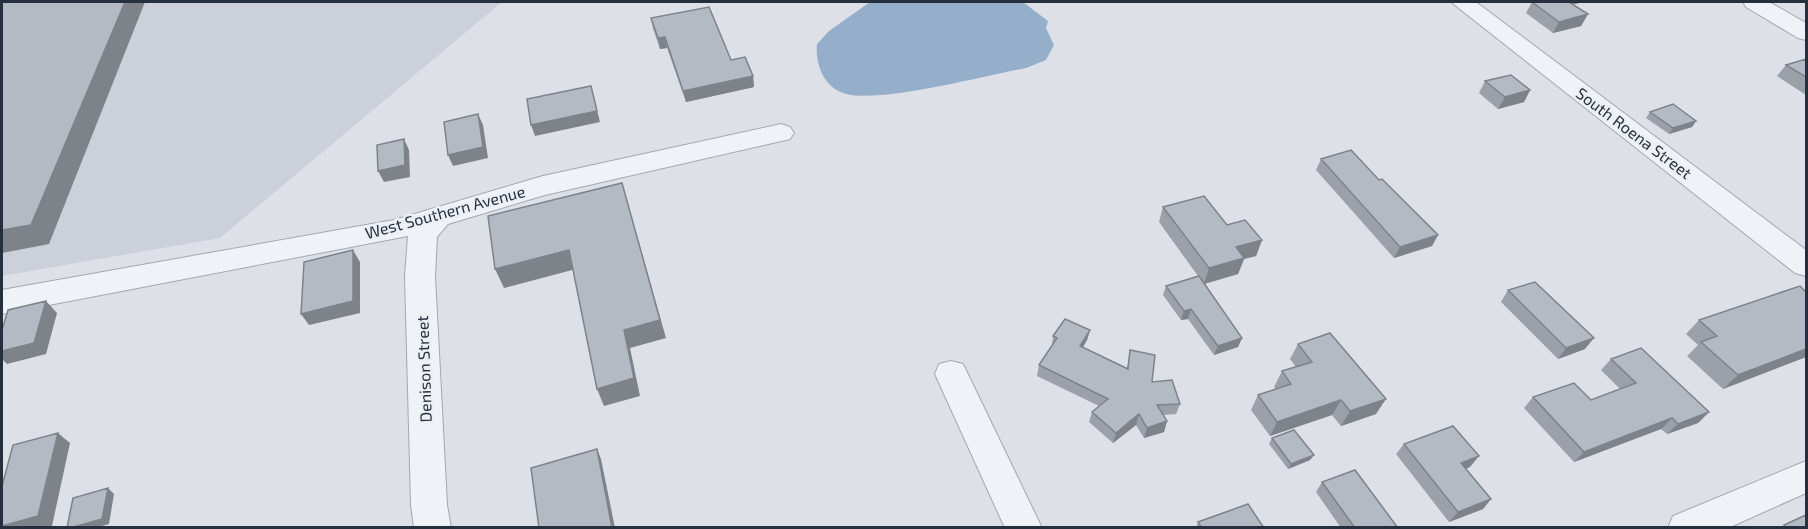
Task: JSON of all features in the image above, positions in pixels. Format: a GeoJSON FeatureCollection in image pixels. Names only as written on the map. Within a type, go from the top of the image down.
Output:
{"type":"FeatureCollection","features":[{"type":"Feature","properties":{"kind":"street","name":"South Roena Street"},"geometry":{"type":"LineString","coordinates":[[1462,2],[1806,265]]}},
{"type":"Feature","properties":{"kind":"street"},"geometry":{"type":"LineString","coordinates":[[1754,2],[1806,33]]}},
{"type":"Feature","properties":{"kind":"street","name":"West Southern Avenue"},"geometry":{"type":"LineString","coordinates":[[2,302],[394,230],[543,186],[781,133]]}},
{"type":"Feature","properties":{"kind":"street","name":"Denison Street"},"geometry":{"type":"LineString","coordinates":[[434,528],[429,505],[420,276],[423,234],[439,216]]}},
{"type":"Feature","properties":{"kind":"street"},"geometry":{"type":"LineString","coordinates":[[951,374],[1024,528]]}},
{"type":"Feature","properties":{"kind":"street"},"geometry":{"type":"LineString","coordinates":[[1686,528],[1806,477]]}},
{"type":"Feature","properties":{"kind":"shaded area"},"geometry":{"type":"Polygon","coordinates":[[[2,2],[502,2],[220,238],[2,276],[2,2]]]}},
{"type":"Feature","properties":{"kind":"water"},"geometry":{"type":"Polygon","coordinates":[[[870,2],[1023,2],[1048,21],[1046,28],[1054,45],[1046,60],[1026,68],[905,92],[858,96],[843,93],[836,90],[825,79],[817,59],[817,44],[829,31],[870,2]]]}},
{"type":"Feature","properties":{"kind":"building"},"geometry":{"type":"Polygon","coordinates":[[[2,2],[125,2],[31,225],[2,230],[2,2]]]}},
{"type":"Feature","properties":{"kind":"building"},"geometry":{"type":"Polygon","coordinates":[[[1532,2],[1569,2],[1588,14],[1559,22],[1532,2]]]}},
{"type":"Feature","properties":{"kind":"building"},"geometry":{"type":"Polygon","coordinates":[[[709,7],[731,60],[745,57],[753,76],[683,91],[665,37],[658,38],[651,18],[709,7]]]}},
{"type":"Feature","properties":{"kind":"building"},"geometry":{"type":"Polygon","coordinates":[[[1806,59],[1806,77],[1786,65],[1806,59]]]}},
{"type":"Feature","properties":{"kind":"building"},"geometry":{"type":"Polygon","coordinates":[[[1511,75],[1530,90],[1505,97],[1485,81],[1511,75]]]}},
{"type":"Feature","properties":{"kind":"building"},"geometry":{"type":"Polygon","coordinates":[[[591,86],[597,111],[531,125],[527,99],[591,86]]]}},
{"type":"Feature","properties":{"kind":"building"},"geometry":{"type":"Polygon","coordinates":[[[1673,104],[1696,121],[1673,128],[1650,112],[1673,104]]]}},
{"type":"Feature","properties":{"kind":"building"},"geometry":{"type":"Polygon","coordinates":[[[478,114],[483,147],[448,155],[444,122],[478,114]]]}},
{"type":"Feature","properties":{"kind":"building"},"geometry":{"type":"Polygon","coordinates":[[[404,139],[405,165],[378,171],[377,145],[404,139]]]}},
{"type":"Feature","properties":{"kind":"building"},"geometry":{"type":"Polygon","coordinates":[[[1351,150],[1379,180],[1382,179],[1438,235],[1400,247],[1321,159],[1351,150]]]}},
{"type":"Feature","properties":{"kind":"building"},"geometry":{"type":"Polygon","coordinates":[[[622,183],[660,320],[624,330],[634,378],[597,389],[569,250],[495,269],[488,216],[622,183]]]}},
{"type":"Feature","properties":{"kind":"building"},"geometry":{"type":"Polygon","coordinates":[[[1204,196],[1227,225],[1245,220],[1262,240],[1236,247],[1244,258],[1209,268],[1163,207],[1204,196]]]}},
{"type":"Feature","properties":{"kind":"building"},"geometry":{"type":"Polygon","coordinates":[[[353,250],[353,301],[301,314],[304,262],[353,250]]]}},
{"type":"Feature","properties":{"kind":"building"},"geometry":{"type":"Polygon","coordinates":[[[1199,276],[1242,338],[1218,346],[1191,309],[1184,311],[1166,286],[1199,276]]]}},
{"type":"Feature","properties":{"kind":"building"},"geometry":{"type":"Polygon","coordinates":[[[1535,282],[1594,338],[1566,348],[1508,290],[1535,282]]]}},
{"type":"Feature","properties":{"kind":"building"},"geometry":{"type":"Polygon","coordinates":[[[1800,286],[1806,292],[1806,349],[1738,375],[1701,342],[1717,336],[1699,320],[1800,286]]]}},
{"type":"Feature","properties":{"kind":"building"},"geometry":{"type":"Polygon","coordinates":[[[46,301],[34,343],[2,351],[2,330],[8,310],[46,301]]]}},
{"type":"Feature","properties":{"kind":"building"},"geometry":{"type":"Polygon","coordinates":[[[1065,319],[1090,330],[1080,346],[1128,369],[1130,350],[1155,355],[1152,382],[1172,380],[1180,404],[1157,405],[1167,421],[1147,428],[1139,414],[1116,433],[1092,412],[1108,399],[1039,365],[1057,338],[1053,336],[1065,319]]]}},
{"type":"Feature","properties":{"kind":"building"},"geometry":{"type":"Polygon","coordinates":[[[1330,333],[1386,399],[1350,411],[1341,400],[1277,422],[1258,395],[1291,384],[1282,371],[1312,362],[1298,344],[1330,333]]]}},
{"type":"Feature","properties":{"kind":"building"},"geometry":{"type":"Polygon","coordinates":[[[1641,348],[1709,412],[1678,424],[1672,418],[1584,452],[1533,397],[1574,383],[1591,400],[1636,383],[1611,359],[1641,348]]]}},
{"type":"Feature","properties":{"kind":"building"},"geometry":{"type":"Polygon","coordinates":[[[1453,426],[1479,456],[1461,463],[1491,499],[1458,512],[1404,444],[1453,426]]]}},
{"type":"Feature","properties":{"kind":"building"},"geometry":{"type":"Polygon","coordinates":[[[1294,430],[1314,455],[1291,464],[1272,438],[1294,430]]]}},
{"type":"Feature","properties":{"kind":"building"},"geometry":{"type":"Polygon","coordinates":[[[58,433],[38,516],[2,526],[2,486],[13,445],[58,433]]]}},
{"type":"Feature","properties":{"kind":"building"},"geometry":{"type":"Polygon","coordinates":[[[597,449],[612,528],[539,528],[531,468],[597,449]]]}},
{"type":"Feature","properties":{"kind":"building"},"geometry":{"type":"Polygon","coordinates":[[[1355,470],[1398,528],[1355,528],[1322,482],[1355,470]]]}},
{"type":"Feature","properties":{"kind":"building"},"geometry":{"type":"Polygon","coordinates":[[[108,488],[102,519],[67,528],[73,498],[108,488]]]}},
{"type":"Feature","properties":{"kind":"building"},"geometry":{"type":"Polygon","coordinates":[[[1248,504],[1264,528],[1202,528],[1198,522],[1248,504]]]}},
{"type":"Feature","properties":{"kind":"building"},"geometry":{"type":"Polygon","coordinates":[[[1806,515],[1806,528],[1787,528],[1784,525],[1806,515]]]}}]}
